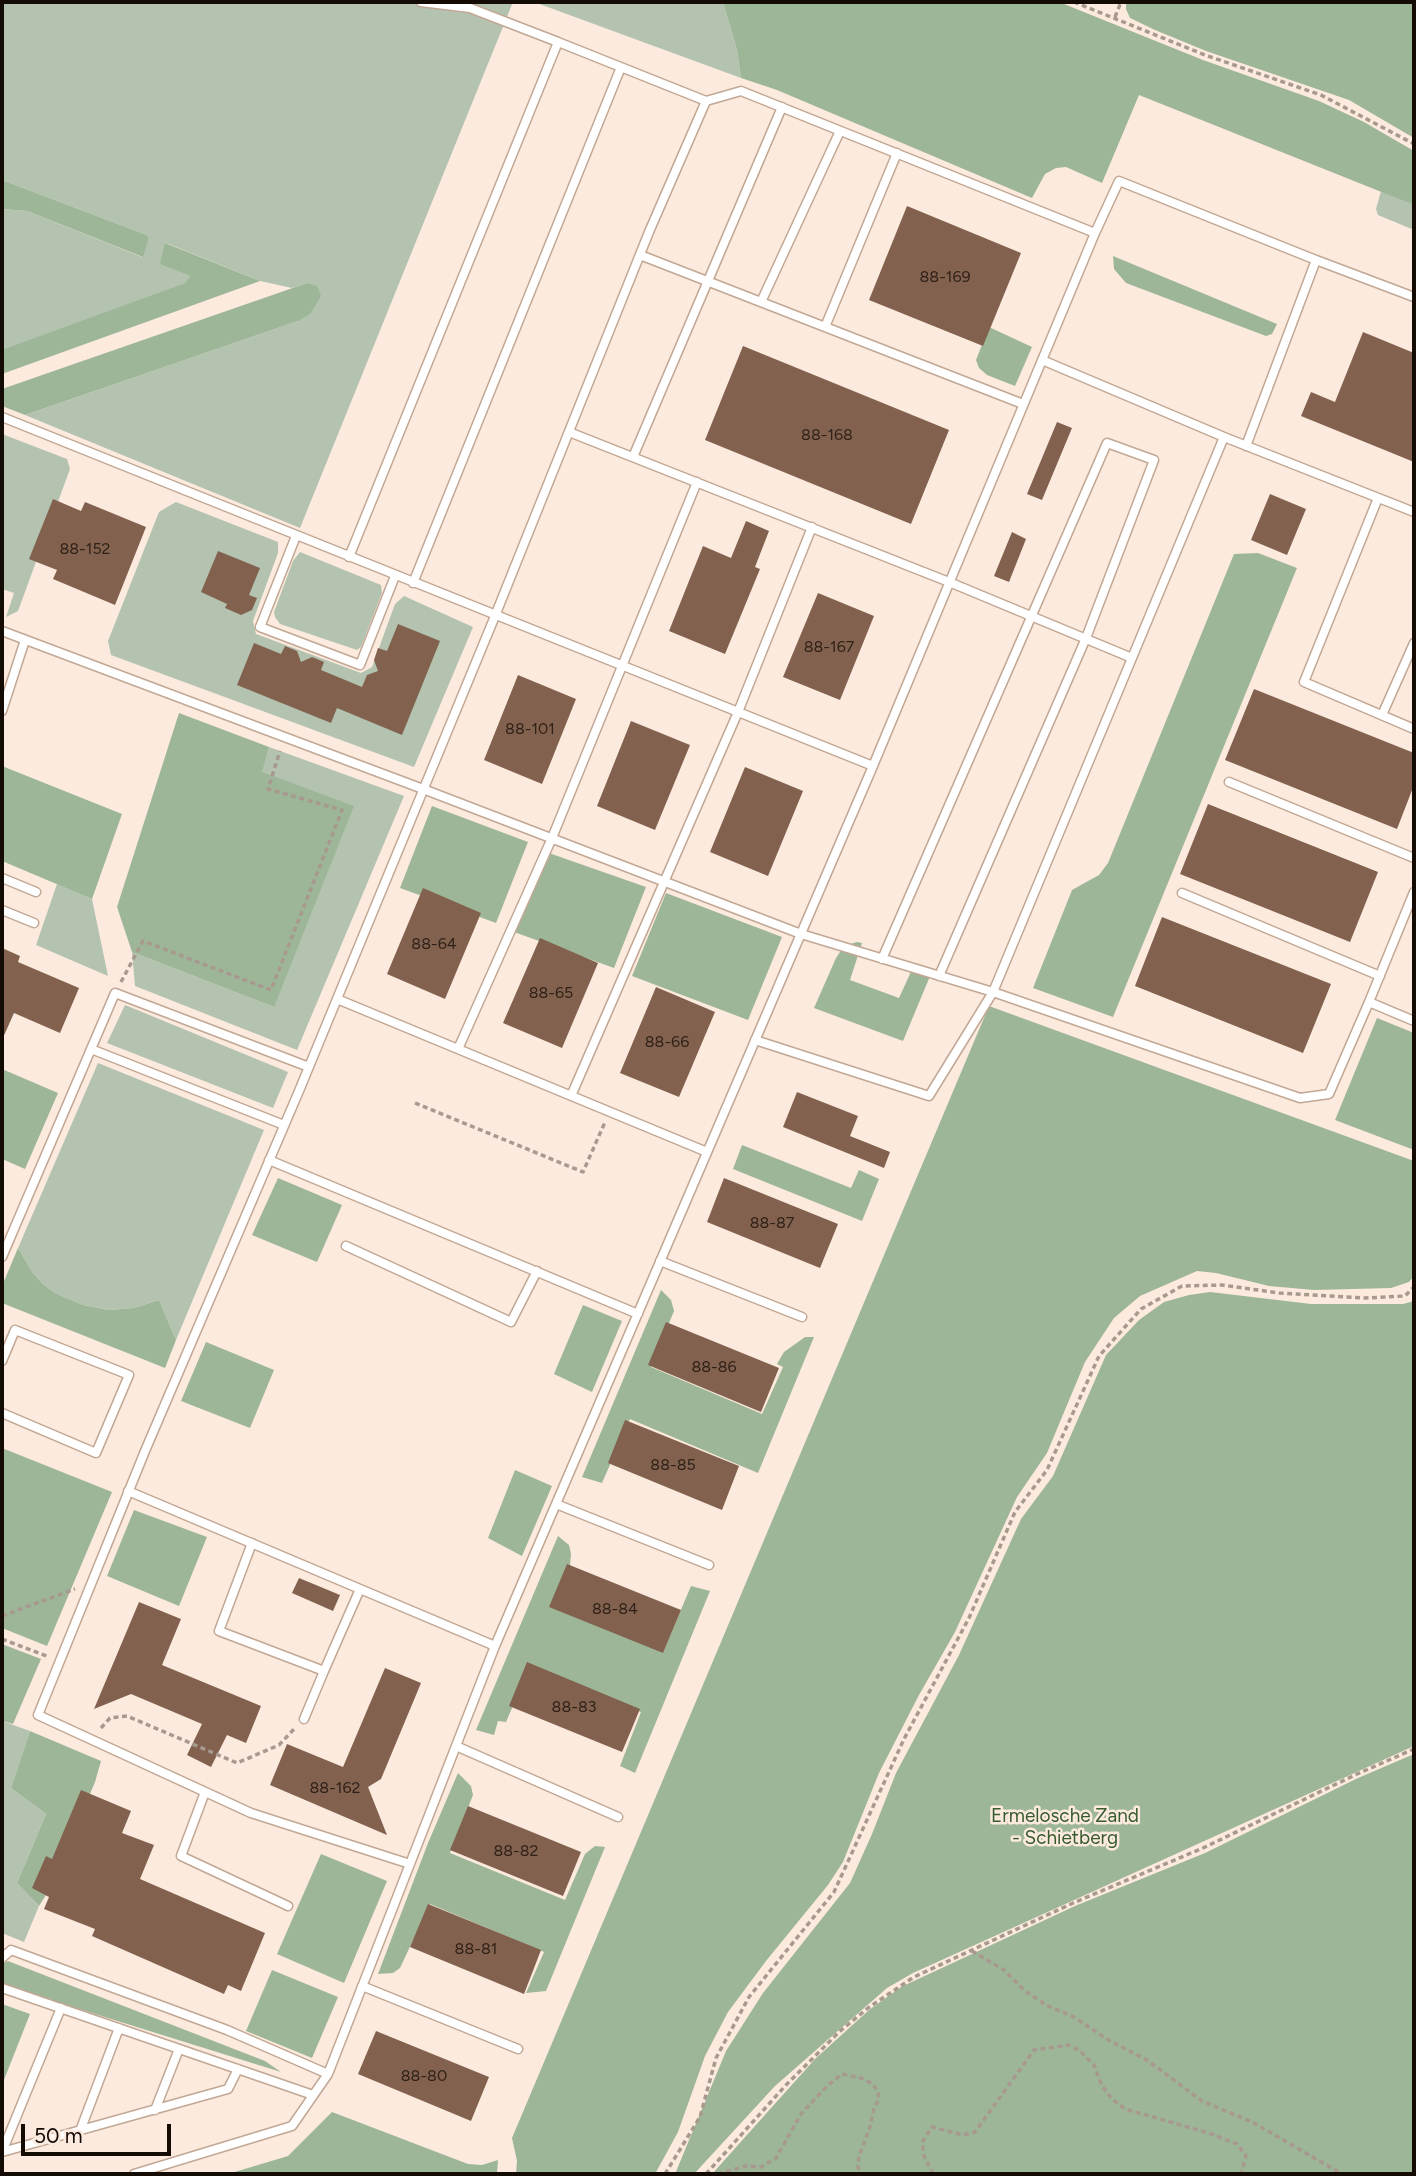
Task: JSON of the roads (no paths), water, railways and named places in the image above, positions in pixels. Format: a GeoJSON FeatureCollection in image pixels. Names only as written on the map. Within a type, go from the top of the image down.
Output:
{"type":"FeatureCollection","features":[{"type":"Feature","properties":{"kind":"lane"},"geometry":{"type":"LineString","coordinates":[[421,2],[470,8],[706,101],[741,91],[1095,233]]}},
{"type":"Feature","properties":{"kind":"lane"},"geometry":{"type":"LineString","coordinates":[[349,557],[558,41]]}},
{"type":"Feature","properties":{"kind":"lane"},"geometry":{"type":"LineString","coordinates":[[413,583],[621,67]]}},
{"type":"Feature","properties":{"kind":"lane"},"geometry":{"type":"LineString","coordinates":[[410,1864],[251,1813],[38,1715],[128,1492],[309,1067],[640,255],[706,101]]}},
{"type":"Feature","properties":{"kind":"lane"},"geometry":{"type":"LineString","coordinates":[[633,457],[782,107]]}},
{"type":"Feature","properties":{"kind":"lane"},"geometry":{"type":"LineString","coordinates":[[761,302],[840,131]]}},
{"type":"Feature","properties":{"kind":"lane"},"geometry":{"type":"LineString","coordinates":[[825,327],[897,153]]}},
{"type":"Feature","properties":{"kind":"lane"},"geometry":{"type":"LineString","coordinates":[[134,2174],[292,2126],[328,2074],[495,1646],[873,766],[1041,360],[1119,181],[1414,297]]}},
{"type":"Feature","properties":{"kind":"lane"},"geometry":{"type":"LineString","coordinates":[[640,255],[1023,404]]}},
{"type":"Feature","properties":{"kind":"lane"},"geometry":{"type":"LineString","coordinates":[[1246,446],[1316,260]]}},
{"type":"Feature","properties":{"kind":"lane"},"geometry":{"type":"LineString","coordinates":[[1041,360],[1223,437],[1414,512]]}},
{"type":"Feature","properties":{"kind":"lane"},"geometry":{"type":"LineString","coordinates":[[2,417],[873,766]]}},
{"type":"Feature","properties":{"kind":"lane"},"geometry":{"type":"LineString","coordinates":[[569,432],[1132,657]]}},
{"type":"Feature","properties":{"kind":"lane"},"geometry":{"type":"LineString","coordinates":[[755,1040],[929,1096],[993,992],[1223,437]]}},
{"type":"Feature","properties":{"kind":"lane"},"geometry":{"type":"LineString","coordinates":[[882,959],[1107,443],[1154,460],[1086,638],[939,976]]}},
{"type":"Feature","properties":{"kind":"lane"},"geometry":{"type":"LineString","coordinates":[[458,1049],[552,838],[697,482]]}},
{"type":"Feature","properties":{"kind":"lane"},"geometry":{"type":"LineString","coordinates":[[1378,498],[1304,682],[1414,729]]}},
{"type":"Feature","properties":{"kind":"lane"},"geometry":{"type":"LineString","coordinates":[[571,1096],[738,712],[811,527]]}},
{"type":"Feature","properties":{"kind":"lane"},"geometry":{"type":"LineString","coordinates":[[296,536],[260,627],[360,665],[395,576]]}},
{"type":"Feature","properties":{"kind":"lane"},"geometry":{"type":"LineString","coordinates":[[2,631],[801,934],[993,992],[1300,1098],[1329,1094],[1414,892]]}},
{"type":"Feature","properties":{"kind":"lane"},"geometry":{"type":"LineString","coordinates":[[2,711],[25,640]]}},
{"type":"Feature","properties":{"kind":"lane"},"geometry":{"type":"LineString","coordinates":[[1382,715],[1414,643]]}},
{"type":"Feature","properties":{"kind":"lane"},"geometry":{"type":"LineString","coordinates":[[1229,782],[1414,858]]}},
{"type":"Feature","properties":{"kind":"lane"},"geometry":{"type":"LineString","coordinates":[[2,878],[36,892]]}},
{"type":"Feature","properties":{"kind":"lane"},"geometry":{"type":"LineString","coordinates":[[1182,893],[1380,976]]}},
{"type":"Feature","properties":{"kind":"lane"},"geometry":{"type":"LineString","coordinates":[[2,910],[34,923]]}},
{"type":"Feature","properties":{"kind":"lane"},"geometry":{"type":"LineString","coordinates":[[2,1257],[115,993],[309,1067]]}},
{"type":"Feature","properties":{"kind":"lane"},"geometry":{"type":"LineString","coordinates":[[337,999],[707,1152]]}},
{"type":"Feature","properties":{"kind":"lane"},"geometry":{"type":"LineString","coordinates":[[1369,1002],[1414,1021]]}},
{"type":"Feature","properties":{"kind":"lane"},"geometry":{"type":"LineString","coordinates":[[91,1049],[284,1125]]}},
{"type":"Feature","properties":{"kind":"lane"},"geometry":{"type":"LineString","coordinates":[[269,1160],[638,1314]]}},
{"type":"Feature","properties":{"kind":"lane"},"geometry":{"type":"LineString","coordinates":[[346,1246],[511,1322],[537,1272]]}},
{"type":"Feature","properties":{"kind":"lane"},"geometry":{"type":"LineString","coordinates":[[660,1261],[802,1317]]}},
{"type":"Feature","properties":{"kind":"lane"},"geometry":{"type":"LineString","coordinates":[[2,1361],[15,1330],[129,1376],[96,1453],[2,1413]]}},
{"type":"Feature","properties":{"kind":"lane"},"geometry":{"type":"LineString","coordinates":[[128,1492],[495,1646]]}},
{"type":"Feature","properties":{"kind":"lane"},"geometry":{"type":"LineString","coordinates":[[556,1504],[709,1565]]}},
{"type":"Feature","properties":{"kind":"lane"},"geometry":{"type":"LineString","coordinates":[[252,1543],[219,1631],[324,1671]]}},
{"type":"Feature","properties":{"kind":"lane"},"geometry":{"type":"LineString","coordinates":[[304,1719],[359,1589]]}},
{"type":"Feature","properties":{"kind":"lane"},"geometry":{"type":"LineString","coordinates":[[456,1746],[618,1816]]}},
{"type":"Feature","properties":{"kind":"lane"},"geometry":{"type":"LineString","coordinates":[[205,1792],[180,1856],[288,1906]]}},
{"type":"Feature","properties":{"kind":"lane"},"geometry":{"type":"LineString","coordinates":[[2,1958],[11,1950],[227,2029],[328,2074]]}},
{"type":"Feature","properties":{"kind":"lane"},"geometry":{"type":"LineString","coordinates":[[362,1986],[518,2049]]}},
{"type":"Feature","properties":{"kind":"lane"},"geometry":{"type":"LineString","coordinates":[[2,1988],[313,2095]]}},
{"type":"Feature","properties":{"kind":"lane"},"geometry":{"type":"LineString","coordinates":[[61,2008],[2,2152],[228,2089],[237,2069]]}},
{"type":"Feature","properties":{"kind":"lane"},"geometry":{"type":"LineString","coordinates":[[80,2131],[119,2028]]}},
{"type":"Feature","properties":{"kind":"lane"},"geometry":{"type":"LineString","coordinates":[[155,2110],[179,2049]]}},
{"type":"Feature","properties":{"kind":"park label","name":"Ermelosche Zand - Schietberg"},"geometry":{"type":"Point","coordinates":[1065,1827]}}]}
